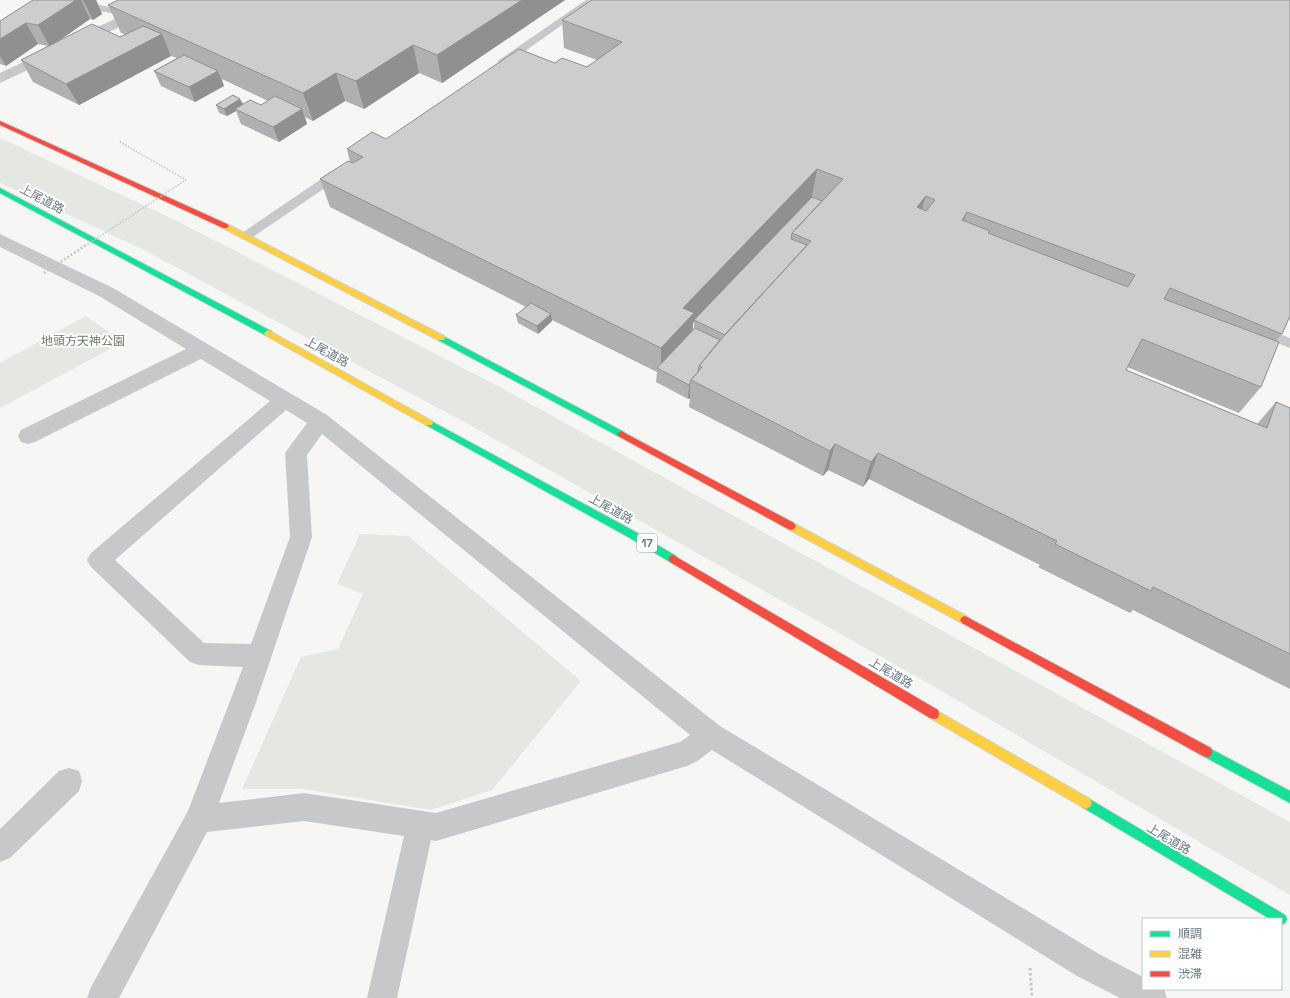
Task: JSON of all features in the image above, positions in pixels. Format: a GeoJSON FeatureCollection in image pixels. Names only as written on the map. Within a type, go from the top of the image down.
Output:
{"type":"FeatureCollection","features":[{"type":"Feature","properties":{"kind":"highway"},"geometry":{"type":"LineString","coordinates":[[0,123],[246,236],[533,386],[1290,797]]}},
{"type":"Feature","properties":{"kind":"highway","name":"上尾道路"},"geometry":{"type":"LineString","coordinates":[[0,190],[178,284],[632,534],[1279,918]]}},
{"type":"Feature","properties":{"kind":"street"},"geometry":{"type":"LineString","coordinates":[[0,79],[166,0]]}},
{"type":"Feature","properties":{"kind":"street"},"geometry":{"type":"LineString","coordinates":[[0,240],[106,292],[320,421],[711,735],[1088,965],[1152,998]]}},
{"type":"Feature","properties":{"kind":"street"},"geometry":{"type":"LineString","coordinates":[[28,436],[202,350]]}},
{"type":"Feature","properties":{"kind":"street"},"geometry":{"type":"LineString","coordinates":[[259,656],[199,654],[99,560],[269,415],[285,399]]}},
{"type":"Feature","properties":{"kind":"street"},"geometry":{"type":"LineString","coordinates":[[102,998],[199,819],[301,537],[296,453],[320,421]]}},
{"type":"Feature","properties":{"kind":"street"},"geometry":{"type":"LineString","coordinates":[[199,819],[304,807],[436,827],[687,753],[711,735]]}},
{"type":"Feature","properties":{"kind":"street"},"geometry":{"type":"LineString","coordinates":[[0,848],[69,781]]}},
{"type":"Feature","properties":{"kind":"street"},"geometry":{"type":"LineString","coordinates":[[382,998],[420,825]]}},
{"type":"Feature","properties":{"kind":"lane"},"geometry":{"type":"LineString","coordinates":[[42,0],[79,4],[135,15]]}},
{"type":"Feature","properties":{"kind":"lane"},"geometry":{"type":"LineString","coordinates":[[494,68],[592,0]]}},
{"type":"Feature","properties":{"kind":"lane"},"geometry":{"type":"LineString","coordinates":[[519,50],[534,56]]}},
{"type":"Feature","properties":{"kind":"lane"},"geometry":{"type":"LineString","coordinates":[[246,236],[351,164]]}},
{"type":"Feature","properties":{"kind":"lane"},"geometry":{"type":"LineString","coordinates":[[1246,326],[1290,343]]}},
{"type":"Feature","properties":{"kind":"path"},"geometry":{"type":"LineString","coordinates":[[44,273],[186,180],[120,142]]}},
{"type":"Feature","properties":{"kind":"path"},"geometry":{"type":"LineString","coordinates":[[1030,967],[1032,998]]}},
{"type":"Feature","properties":{"kind":"green space"},"geometry":{"type":"Polygon","coordinates":[[[0,138],[175,220],[496,385],[1290,822],[1290,895],[926,682],[466,423],[142,249],[0,183],[0,138]]]}},
{"type":"Feature","properties":{"kind":"green space","name":"地頭方天神公園"},"geometry":{"type":"Polygon","coordinates":[[[86,316],[123,342],[0,408],[0,363],[86,316]]]}},
{"type":"Feature","properties":{"kind":"green space"},"geometry":{"type":"Polygon","coordinates":[[[360,534],[408,536],[581,681],[492,790],[431,810],[303,789],[242,789],[301,657],[338,649],[363,594],[337,584],[360,534]]]}},
{"type":"Feature","properties":{"kind":"building"},"geometry":{"type":"Polygon","coordinates":[[[33,0],[76,0],[38,25],[26,23],[0,39],[0,21],[33,0]]]}},
{"type":"Feature","properties":{"kind":"building"},"geometry":{"type":"Polygon","coordinates":[[[118,0],[522,0],[437,55],[413,45],[356,81],[336,73],[303,93],[108,5],[118,0]]]}},
{"type":"Feature","properties":{"kind":"building"},"geometry":{"type":"Polygon","coordinates":[[[592,0],[1290,0],[1290,316],[1282,334],[1170,288],[1164,299],[1279,342],[1261,387],[1142,339],[1126,370],[1267,428],[1276,402],[1290,408],[1290,654],[1153,587],[1151,591],[1055,544],[1057,541],[878,453],[871,462],[835,444],[830,451],[691,380],[702,367],[699,366],[729,330],[811,241],[792,233],[843,179],[817,169],[683,308],[694,313],[661,348],[320,179],[348,161],[353,163],[363,157],[347,149],[372,132],[386,139],[519,49],[555,63],[562,58],[587,67],[622,42],[562,20],[592,0]],[[926,196],[917,207],[926,211],[935,200],[926,196]],[[967,212],[962,220],[990,231],[988,233],[1128,287],[1135,275],[967,212]]]}},
{"type":"Feature","properties":{"kind":"building"},"geometry":{"type":"Polygon","coordinates":[[[92,24],[120,37],[143,26],[162,34],[66,84],[21,60],[92,24]]]}},
{"type":"Feature","properties":{"kind":"building"},"geometry":{"type":"Polygon","coordinates":[[[184,55],[218,71],[189,87],[154,71],[184,55]]]}},
{"type":"Feature","properties":{"kind":"building"},"geometry":{"type":"Polygon","coordinates":[[[233,95],[240,99],[224,109],[216,105],[233,95]]]}},
{"type":"Feature","properties":{"kind":"building"},"geometry":{"type":"Polygon","coordinates":[[[275,96],[302,109],[273,127],[235,109],[250,100],[261,105],[275,96]]]}},
{"type":"Feature","properties":{"kind":"building"},"geometry":{"type":"Polygon","coordinates":[[[812,197],[822,201],[792,233],[791,239],[807,245],[725,335],[694,320],[812,197]]]}},
{"type":"Feature","properties":{"kind":"building"},"geometry":{"type":"Polygon","coordinates":[[[531,303],[551,314],[537,326],[516,315],[531,303]]]}},
{"type":"Feature","properties":{"kind":"building"},"geometry":{"type":"Polygon","coordinates":[[[695,328],[720,340],[699,366],[698,372],[691,380],[689,385],[657,368],[695,328]]]}},
{"type":"Feature","properties":{"kind":"traffic: fast"},"geometry":{"type":"LineString","coordinates":[[0,190],[268,333]]}},
{"type":"Feature","properties":{"kind":"traffic: fast"},"geometry":{"type":"LineString","coordinates":[[441,338],[621,434]]}},
{"type":"Feature","properties":{"kind":"traffic: fast"},"geometry":{"type":"LineString","coordinates":[[429,423],[631,534],[673,559]]}},
{"type":"Feature","properties":{"kind":"traffic: fast"},"geometry":{"type":"LineString","coordinates":[[1207,752],[1290,797]]}},
{"type":"Feature","properties":{"kind":"traffic: fast"},"geometry":{"type":"LineString","coordinates":[[1086,803],[1279,918]]}},
{"type":"Feature","properties":{"kind":"traffic: slow"},"geometry":{"type":"LineString","coordinates":[[225,226],[441,338]]}},
{"type":"Feature","properties":{"kind":"traffic: slow"},"geometry":{"type":"LineString","coordinates":[[268,333],[429,423]]}},
{"type":"Feature","properties":{"kind":"traffic: slow"},"geometry":{"type":"LineString","coordinates":[[791,526],[965,620]]}},
{"type":"Feature","properties":{"kind":"traffic: slow"},"geometry":{"type":"LineString","coordinates":[[934,714],[1086,803]]}},
{"type":"Feature","properties":{"kind":"traffic: jam"},"geometry":{"type":"LineString","coordinates":[[0,123],[225,226]]}},
{"type":"Feature","properties":{"kind":"traffic: jam"},"geometry":{"type":"LineString","coordinates":[[621,434],[791,526]]}},
{"type":"Feature","properties":{"kind":"traffic: jam"},"geometry":{"type":"LineString","coordinates":[[673,559],[934,714]]}},
{"type":"Feature","properties":{"kind":"traffic: jam"},"geometry":{"type":"LineString","coordinates":[[965,620],[1207,752]]}}]}
